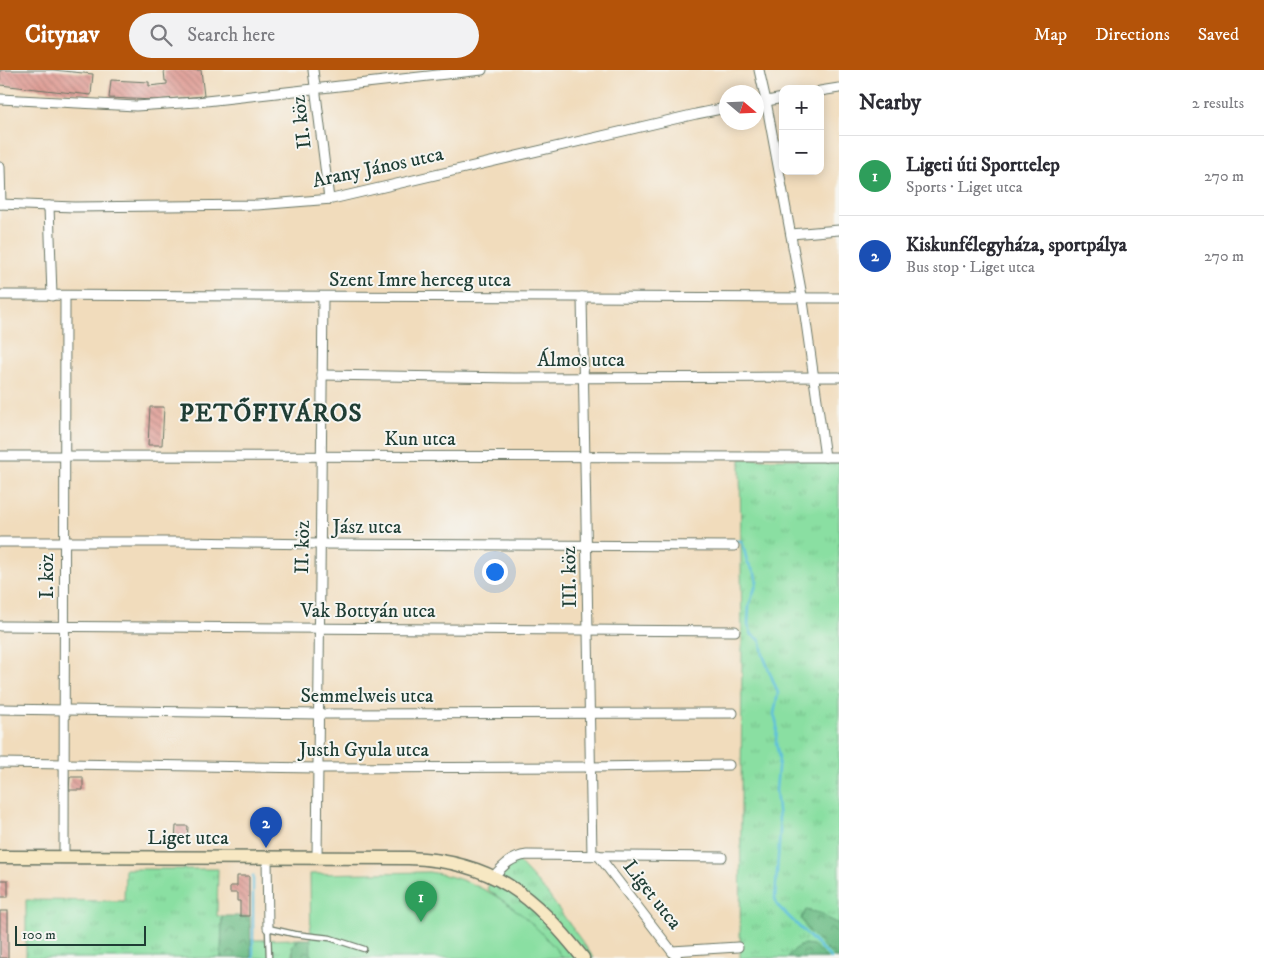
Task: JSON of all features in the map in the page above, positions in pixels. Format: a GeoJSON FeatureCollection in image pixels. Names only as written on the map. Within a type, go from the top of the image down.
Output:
{"type":"FeatureCollection","features":[{"type":"Feature","properties":{"kind":"main road","name":"Liget utca"},"geometry":{"type":"LineString","coordinates":[[0,857],[427,858],[452,862],[479,870],[520,892],[538,907],[560,930],[583,958]]}},
{"type":"Feature","properties":{"kind":"street","name":"II. köz"},"geometry":{"type":"LineString","coordinates":[[313,70],[329,199]]}},
{"type":"Feature","properties":{"kind":"street"},"geometry":{"type":"LineString","coordinates":[[0,99],[136,106],[197,102],[482,70]]}},
{"type":"Feature","properties":{"kind":"street"},"geometry":{"type":"LineString","coordinates":[[759,70],[802,298],[815,377],[825,457]]}},
{"type":"Feature","properties":{"kind":"street"},"geometry":{"type":"LineString","coordinates":[[824,90],[839,88]]}},
{"type":"Feature","properties":{"kind":"street"},"geometry":{"type":"LineString","coordinates":[[766,101],[779,99]]}},
{"type":"Feature","properties":{"kind":"street","name":"Arany János utca"},"geometry":{"type":"LineString","coordinates":[[1,204],[50,206],[257,205],[329,199],[719,109]]}},
{"type":"Feature","properties":{"kind":"street"},"geometry":{"type":"LineString","coordinates":[[0,166],[1,204]]}},
{"type":"Feature","properties":{"kind":"street"},"geometry":{"type":"LineString","coordinates":[[50,206],[52,296]]}},
{"type":"Feature","properties":{"kind":"street"},"geometry":{"type":"LineString","coordinates":[[791,234],[839,230]]}},
{"type":"Feature","properties":{"kind":"street","name":"Szent Imre herceg utca"},"geometry":{"type":"LineString","coordinates":[[0,296],[839,298]]}},
{"type":"Feature","properties":{"kind":"street","name":"I. köz"},"geometry":{"type":"LineString","coordinates":[[64,857],[65,296]]}},
{"type":"Feature","properties":{"kind":"street","name":"II. köz"},"geometry":{"type":"LineString","coordinates":[[317,857],[323,297]]}},
{"type":"Feature","properties":{"kind":"street","name":"III. köz"},"geometry":{"type":"LineString","coordinates":[[582,298],[590,767],[595,855]]}},
{"type":"Feature","properties":{"kind":"street","name":"Álmos utca"},"geometry":{"type":"LineString","coordinates":[[322,375],[839,378]]}},
{"type":"Feature","properties":{"kind":"street","name":"Kun utca"},"geometry":{"type":"LineString","coordinates":[[0,456],[839,457]]}},
{"type":"Feature","properties":{"kind":"street","name":"Jász utca"},"geometry":{"type":"LineString","coordinates":[[0,542],[734,546]]}},
{"type":"Feature","properties":{"kind":"street","name":"Vak Bottyán utca"},"geometry":{"type":"LineString","coordinates":[[0,626],[735,631]]}},
{"type":"Feature","properties":{"kind":"street","name":"Semmelweis utca"},"geometry":{"type":"LineString","coordinates":[[0,709],[319,714],[734,713]]}},
{"type":"Feature","properties":{"kind":"street","name":"Justh Gyula utca"},"geometry":{"type":"LineString","coordinates":[[0,763],[318,768],[729,765]]}},
{"type":"Feature","properties":{"kind":"street","name":"Liget utca"},"geometry":{"type":"LineString","coordinates":[[595,855],[674,954]]}},
{"type":"Feature","properties":{"kind":"street","name":"Liget utca"},"geometry":{"type":"LineString","coordinates":[[493,877],[508,861],[520,856],[569,858],[595,855],[722,857]]}},
{"type":"Feature","properties":{"kind":"street"},"geometry":{"type":"LineString","coordinates":[[267,857],[268,928]]}},
{"type":"Feature","properties":{"kind":"street"},"geometry":{"type":"LineString","coordinates":[[674,954],[738,947]]}},
{"type":"Feature","properties":{"kind":"lane"},"geometry":{"type":"LineString","coordinates":[[269,958],[268,928],[294,934],[330,938],[364,949]]}},
{"type":"Feature","properties":{"kind":"green space"},"geometry":{"type":"Polygon","coordinates":[[[740,459],[839,459],[839,958],[740,958],[742,650],[740,459]]]}},
{"type":"Feature","properties":{"kind":"green space"},"geometry":{"type":"Polygon","coordinates":[[[512,855],[547,893],[594,958],[563,958],[528,920],[487,889],[493,876],[512,855]]]}},
{"type":"Feature","properties":{"kind":"green space"},"geometry":{"type":"Polygon","coordinates":[[[125,869],[218,869],[217,916],[222,916],[221,958],[26,958],[26,900],[124,901],[125,869]]]}},
{"type":"Feature","properties":{"kind":"green space"},"geometry":{"type":"Polygon","coordinates":[[[429,872],[469,883],[504,901],[536,927],[563,958],[311,958],[310,874],[429,872]]]}},
{"type":"Feature","properties":{"kind":"green space"},"geometry":{"type":"Polygon","coordinates":[[[806,910],[820,913],[839,924],[839,958],[835,958],[807,930],[801,918],[806,910]]]}},
{"type":"Feature","properties":{"kind":"green space"},"geometry":{"type":"Polygon","coordinates":[[[222,916],[250,916],[251,958],[221,958],[222,916]]]}},
{"type":"Feature","properties":{"kind":"green space"},"geometry":{"type":"Polygon","coordinates":[[[300,939],[295,942],[292,954],[294,958],[251,958],[251,940],[300,939]]]}},
{"type":"Feature","properties":{"kind":"green space"},"geometry":{"type":"Polygon","coordinates":[[[300,939],[311,939],[311,958],[294,958],[292,946],[300,939]]]}},
{"type":"Feature","properties":{"kind":"green space"},"geometry":{"type":"Polygon","coordinates":[[[804,944],[813,945],[827,958],[787,958],[795,949],[804,944]]]}},
{"type":"Feature","properties":{"kind":"building"},"geometry":{"type":"Polygon","coordinates":[[[0,70],[53,70],[93,74],[91,95],[0,85],[0,70]]]}},
{"type":"Feature","properties":{"kind":"building"},"geometry":{"type":"Polygon","coordinates":[[[164,70],[201,70],[204,96],[155,100],[109,98],[111,80],[149,82],[149,86],[167,84],[164,70]]]}},
{"type":"Feature","properties":{"kind":"building"},"geometry":{"type":"Polygon","coordinates":[[[150,407],[164,407],[162,445],[148,445],[150,407]]]}},
{"type":"Feature","properties":{"kind":"building"},"geometry":{"type":"Polygon","coordinates":[[[70,777],[83,777],[83,790],[69,790],[70,777]]]}},
{"type":"Feature","properties":{"kind":"building"},"geometry":{"type":"Polygon","coordinates":[[[176,826],[188,826],[187,843],[175,842],[176,826]]]}},
{"type":"Feature","properties":{"kind":"building"},"geometry":{"type":"Polygon","coordinates":[[[237,876],[249,876],[249,916],[240,916],[240,901],[237,901],[237,893],[230,893],[230,886],[237,886],[237,876]]]}},
{"type":"Feature","properties":{"kind":"building"},"geometry":{"type":"Polygon","coordinates":[[[0,880],[8,880],[8,897],[0,897],[0,880]]]}},
{"type":"Feature","properties":{"kind":"building"},"geometry":{"type":"Polygon","coordinates":[[[0,911],[8,911],[8,958],[0,958],[0,911]]]}},
{"type":"Feature","properties":{"kind":"waterway"},"geometry":{"type":"LineString","coordinates":[[736,541],[742,541],[747,561],[755,574],[757,582],[749,606],[748,625],[752,635],[761,642],[763,655],[778,693],[774,714],[777,725],[776,743],[779,758],[776,790],[780,831],[775,898],[777,905],[831,958]]}},
{"type":"Feature","properties":{"kind":"waterway"},"geometry":{"type":"LineString","coordinates":[[253,876],[253,958]]}},
{"type":"Feature","properties":{"kind":"place","name":"Kiskunfélegyháza, sportpálya"},"geometry":{"type":"Point","coordinates":[266,848]}},
{"type":"Feature","properties":{"kind":"place","name":"Ligeti úti Sporttelep"},"geometry":{"type":"Point","coordinates":[421,922]}},
{"type":"Feature","properties":{"kind":"district","name":"PETŐFIVÁROS"},"geometry":{"type":"Point","coordinates":[271,413]}}]}
